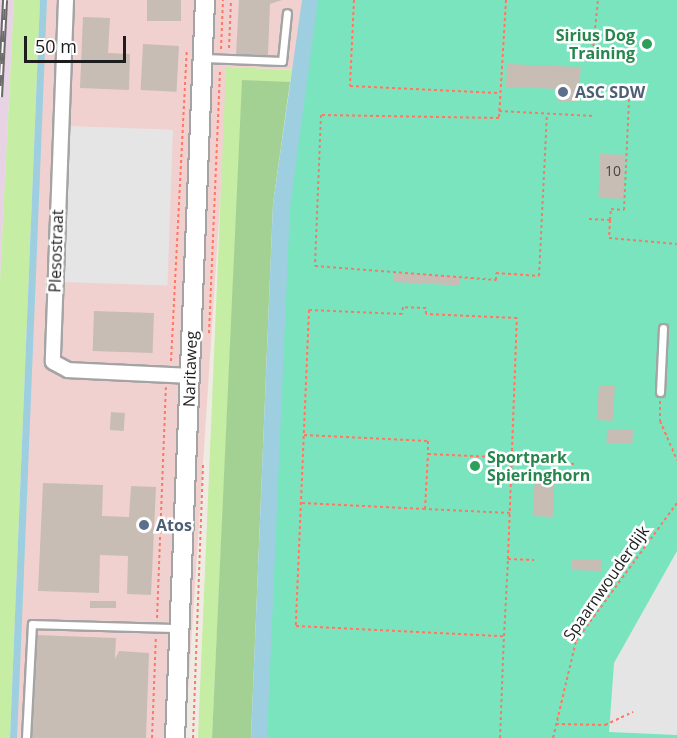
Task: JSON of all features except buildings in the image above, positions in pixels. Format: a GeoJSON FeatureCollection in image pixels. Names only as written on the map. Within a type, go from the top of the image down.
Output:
{"type":"FeatureCollection","features":[{"type":"Feature","properties":{"kind":"street","name":"Plesostraat"},"geometry":{"type":"LineString","coordinates":[[66,0],[53,362],[68,370],[190,376]]}},
{"type":"Feature","properties":{"kind":"street","name":"Naritaweg"},"geometry":{"type":"LineString","coordinates":[[175,738],[190,376],[217,60],[206,0]]}},
{"type":"Feature","properties":{"kind":"lane"},"geometry":{"type":"LineString","coordinates":[[217,60],[282,61],[287,13]]}},
{"type":"Feature","properties":{"kind":"lane"},"geometry":{"type":"LineString","coordinates":[[660,392],[663,328]]}},
{"type":"Feature","properties":{"kind":"lane"},"geometry":{"type":"LineString","coordinates":[[26,738],[32,624],[179,628]]}},
{"type":"Feature","properties":{"kind":"path","name":"Naritaweg"},"geometry":{"type":"LineString","coordinates":[[208,342],[217,60],[223,0]]}},
{"type":"Feature","properties":{"kind":"path"},"geometry":{"type":"LineString","coordinates":[[217,60],[231,0]]}},
{"type":"Feature","properties":{"kind":"path"},"geometry":{"type":"LineString","coordinates":[[354,0],[350,86],[500,93]]}},
{"type":"Feature","properties":{"kind":"path"},"geometry":{"type":"LineString","coordinates":[[506,0],[498,118],[473,117],[473,122],[408,115],[408,119],[393,119],[394,113],[321,115],[315,266],[496,280],[496,273],[539,276],[547,114]]}},
{"type":"Feature","properties":{"kind":"path"},"geometry":{"type":"LineString","coordinates":[[592,58],[598,0]]}},
{"type":"Feature","properties":{"kind":"path"},"geometry":{"type":"LineString","coordinates":[[629,99],[624,210],[611,209],[609,238],[677,244]]}},
{"type":"Feature","properties":{"kind":"path"},"geometry":{"type":"LineString","coordinates":[[499,111],[594,116]]}},
{"type":"Feature","properties":{"kind":"path"},"geometry":{"type":"LineString","coordinates":[[589,219],[610,220]]}},
{"type":"Feature","properties":{"kind":"path"},"geometry":{"type":"LineString","coordinates":[[500,738],[518,318],[426,314],[426,308],[414,307],[403,307],[402,314],[309,310],[296,626],[504,636]]}},
{"type":"Feature","properties":{"kind":"path"},"geometry":{"type":"LineString","coordinates":[[660,392],[660,421],[677,460]]}},
{"type":"Feature","properties":{"kind":"path"},"geometry":{"type":"LineString","coordinates":[[304,435],[428,441],[425,509]]}},
{"type":"Feature","properties":{"kind":"path"},"geometry":{"type":"LineString","coordinates":[[428,454],[577,464]]}},
{"type":"Feature","properties":{"kind":"path"},"geometry":{"type":"LineString","coordinates":[[193,738],[204,459]]}},
{"type":"Feature","properties":{"kind":"path"},"geometry":{"type":"LineString","coordinates":[[301,503],[510,513]]}},
{"type":"Feature","properties":{"kind":"path","name":"Spaarnwouderdijk"},"geometry":{"type":"LineString","coordinates":[[553,738],[576,641],[677,503]]}},
{"type":"Feature","properties":{"kind":"path"},"geometry":{"type":"LineString","coordinates":[[508,559],[534,560]]}},
{"type":"Feature","properties":{"kind":"path"},"geometry":{"type":"LineString","coordinates":[[556,724],[605,725],[633,712]]}},
{"type":"Feature","properties":{"kind":"shaded area"},"geometry":{"type":"Polygon","coordinates":[[[0,0],[14,0],[0,282],[0,0]]]}},
{"type":"Feature","properties":{"kind":"shaded area"},"geometry":{"type":"Polygon","coordinates":[[[42,0],[305,0],[296,70],[229,67],[185,738],[16,738],[42,0]]]}},
{"type":"Feature","properties":{"kind":"shaded area"},"geometry":{"type":"Polygon","coordinates":[[[69,126],[173,130],[167,286],[64,282],[69,126]]]}},
{"type":"Feature","properties":{"kind":"shaded area"},"geometry":{"type":"Polygon","coordinates":[[[677,551],[677,735],[609,732],[614,663],[677,551]]]}},
{"type":"Feature","properties":{"kind":"green space"},"geometry":{"type":"Polygon","coordinates":[[[14,0],[40,0],[10,738],[0,738],[0,282],[14,0]]]}},
{"type":"Feature","properties":{"kind":"green space","name":"Sportpark Spieringhorn"},"geometry":{"type":"Polygon","coordinates":[[[316,0],[677,0],[677,738],[262,738],[284,193],[316,0]]]}},
{"type":"Feature","properties":{"kind":"green space"},"geometry":{"type":"Polygon","coordinates":[[[226,67],[292,70],[290,83],[243,80],[212,738],[198,738],[226,67]]]}},
{"type":"Feature","properties":{"kind":"green space"},"geometry":{"type":"Polygon","coordinates":[[[242,80],[290,82],[273,204],[251,738],[212,738],[242,80]]]}},
{"type":"Feature","properties":{"kind":"water"},"geometry":{"type":"Polygon","coordinates":[[[40,0],[47,0],[22,621],[17,738],[10,738],[40,0]]]}},
{"type":"Feature","properties":{"kind":"water"},"geometry":{"type":"Polygon","coordinates":[[[302,0],[318,0],[290,207],[267,738],[251,738],[273,204],[302,0]]]}},
{"type":"Feature","properties":{"kind":"railway"},"geometry":{"type":"LineString","coordinates":[[0,97],[5,0]]}},
{"type":"Feature","properties":{"kind":"place","name":"Sirius Dog Training"},"geometry":{"type":"Point","coordinates":[647,44]}},
{"type":"Feature","properties":{"kind":"place","name":"ASC SDW"},"geometry":{"type":"Point","coordinates":[563,92]}},
{"type":"Feature","properties":{"kind":"place","name":"Sportpark Spieringhorn"},"geometry":{"type":"Point","coordinates":[475,466]}},
{"type":"Feature","properties":{"kind":"place","name":"Atos"},"geometry":{"type":"Point","coordinates":[144,525]}}]}
